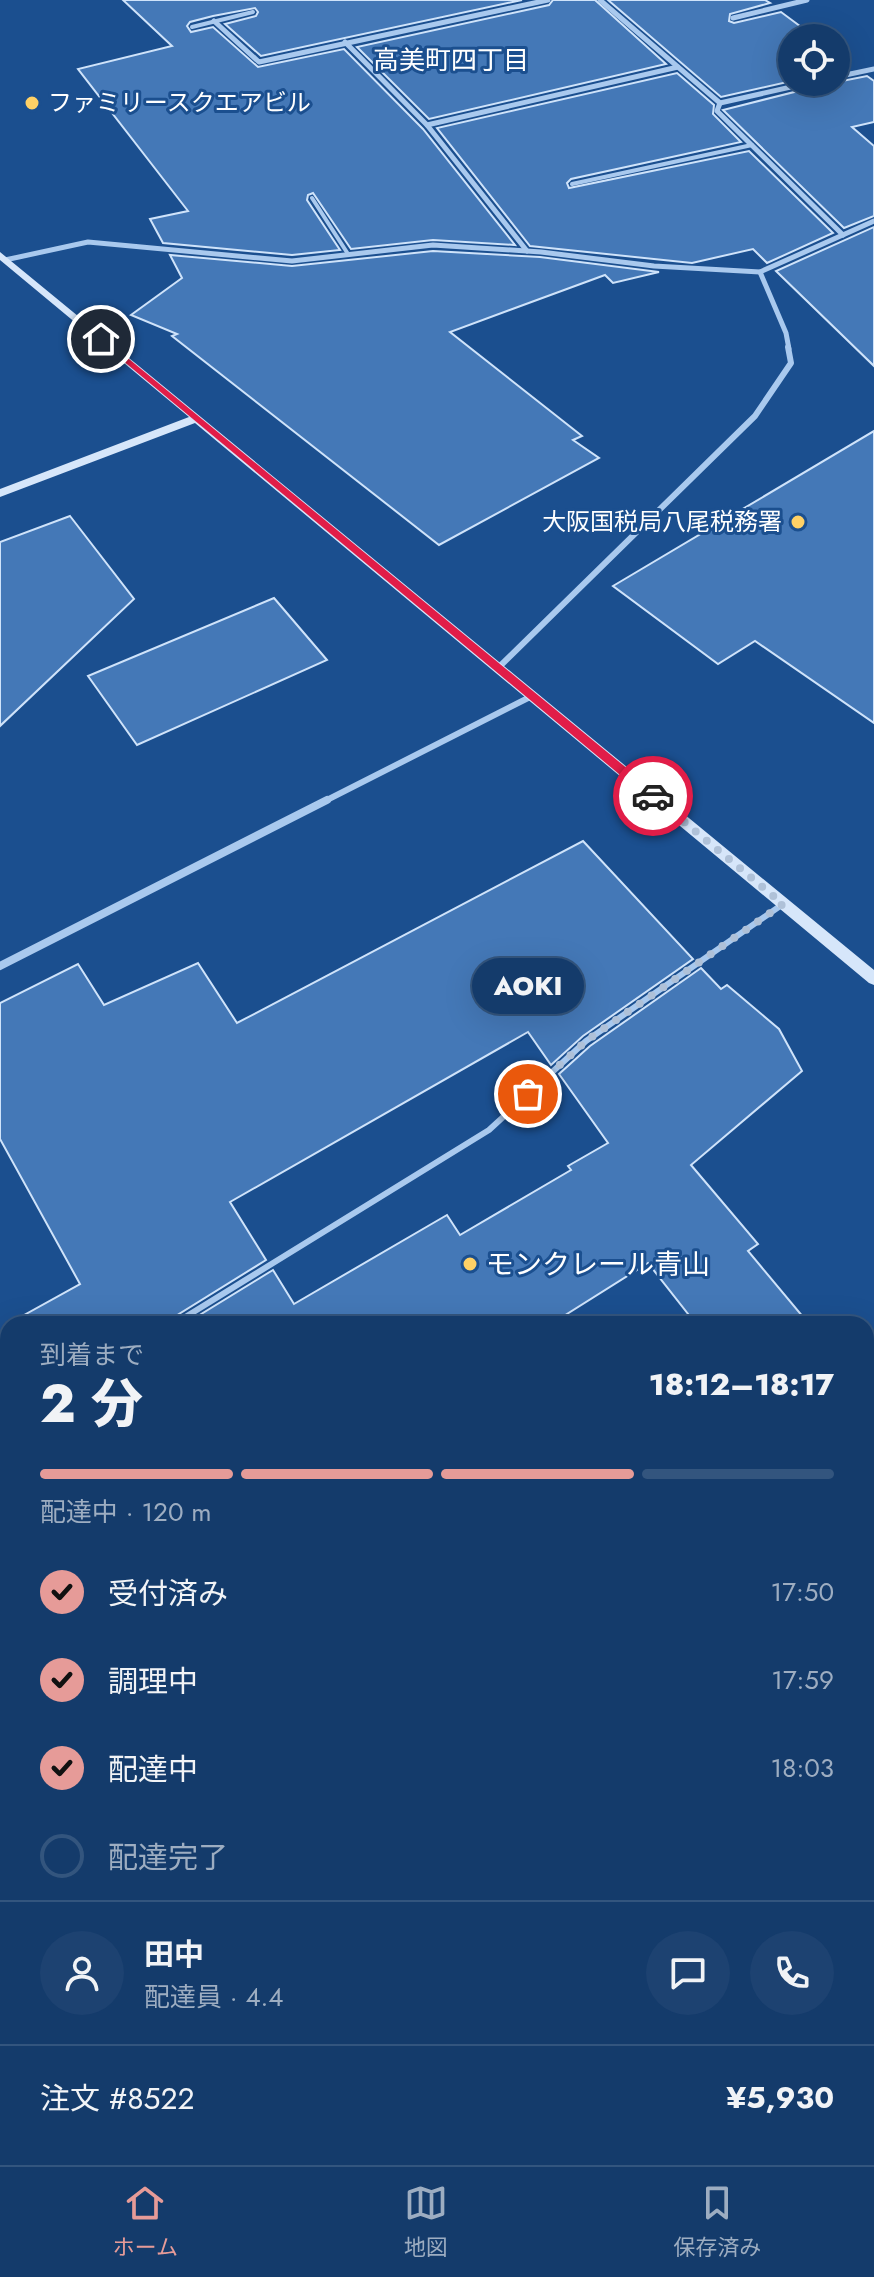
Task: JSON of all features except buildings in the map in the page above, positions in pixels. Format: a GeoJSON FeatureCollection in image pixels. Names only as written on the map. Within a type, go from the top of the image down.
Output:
{"type":"FeatureCollection","features":[{"type":"Feature","properties":{"kind":"main road"},"geometry":{"type":"LineString","coordinates":[[3,258],[874,979]]}},
{"type":"Feature","properties":{"kind":"main road"},"geometry":{"type":"LineString","coordinates":[[0,493],[197,418]]}},
{"type":"Feature","properties":{"kind":"street"},"geometry":{"type":"LineString","coordinates":[[214,21],[259,62],[548,0]]}},
{"type":"Feature","properties":{"kind":"street"},"geometry":{"type":"LineString","coordinates":[[600,0],[720,103]]}},
{"type":"Feature","properties":{"kind":"street"},"geometry":{"type":"LineString","coordinates":[[733,18],[807,0]]}},
{"type":"Feature","properties":{"kind":"street"},"geometry":{"type":"LineString","coordinates":[[345,42],[427,125],[527,251]]}},
{"type":"Feature","properties":{"kind":"street"},"geometry":{"type":"LineString","coordinates":[[427,125],[678,67]]}},
{"type":"Feature","properties":{"kind":"street"},"geometry":{"type":"LineString","coordinates":[[850,74],[874,69]]}},
{"type":"Feature","properties":{"kind":"street"},"geometry":{"type":"LineString","coordinates":[[720,103],[778,90]]}},
{"type":"Feature","properties":{"kind":"street"},"geometry":{"type":"LineString","coordinates":[[720,103],[717,111],[843,235]]}},
{"type":"Feature","properties":{"kind":"street"},"geometry":{"type":"LineString","coordinates":[[3,258],[88,242],[276,260],[433,245],[527,251],[654,266],[760,272],[874,221]]}},
{"type":"Feature","properties":{"kind":"street"},"geometry":{"type":"LineString","coordinates":[[498,668],[755,416],[791,363],[786,333],[760,272]]}},
{"type":"Feature","properties":{"kind":"street"},"geometry":{"type":"LineString","coordinates":[[0,966],[532,696]]}},
{"type":"Feature","properties":{"kind":"lane"},"geometry":{"type":"LineString","coordinates":[[192,27],[253,12]]}},
{"type":"Feature","properties":{"kind":"lane"},"geometry":{"type":"LineString","coordinates":[[572,184],[752,145]]}},
{"type":"Feature","properties":{"kind":"lane"},"geometry":{"type":"LineString","coordinates":[[312,198],[348,254]]}},
{"type":"Feature","properties":{"kind":"lane"},"geometry":{"type":"LineString","coordinates":[[187,1316],[489,1130],[586,1041],[783,904]]}},
{"type":"Feature","properties":{"kind":"way so far"},"geometry":{"type":"LineString","coordinates":[[528,1094],[586,1041],[783,904],[653,796]]}},
{"type":"Feature","properties":{"kind":"place","name":"ファミリースクエアビル"},"geometry":{"type":"Point","coordinates":[32,103]}},
{"type":"Feature","properties":{"kind":"place","name":"大阪国税局八尾税務署"},"geometry":{"type":"Point","coordinates":[798,522]}},
{"type":"Feature","properties":{"kind":"place","name":"AOKI"},"geometry":{"type":"Point","coordinates":[528,1094]}},
{"type":"Feature","properties":{"kind":"place","name":"モンクレール青山"},"geometry":{"type":"Point","coordinates":[470,1264]}},
{"type":"Feature","properties":{"kind":"district","name":"高美町四丁目"},"geometry":{"type":"Point","coordinates":[451,60]}},
{"type":"Feature","properties":{"kind":"route"},"geometry":{"type":"LineString","coordinates":[[101,339],[653,796]]}}]}
